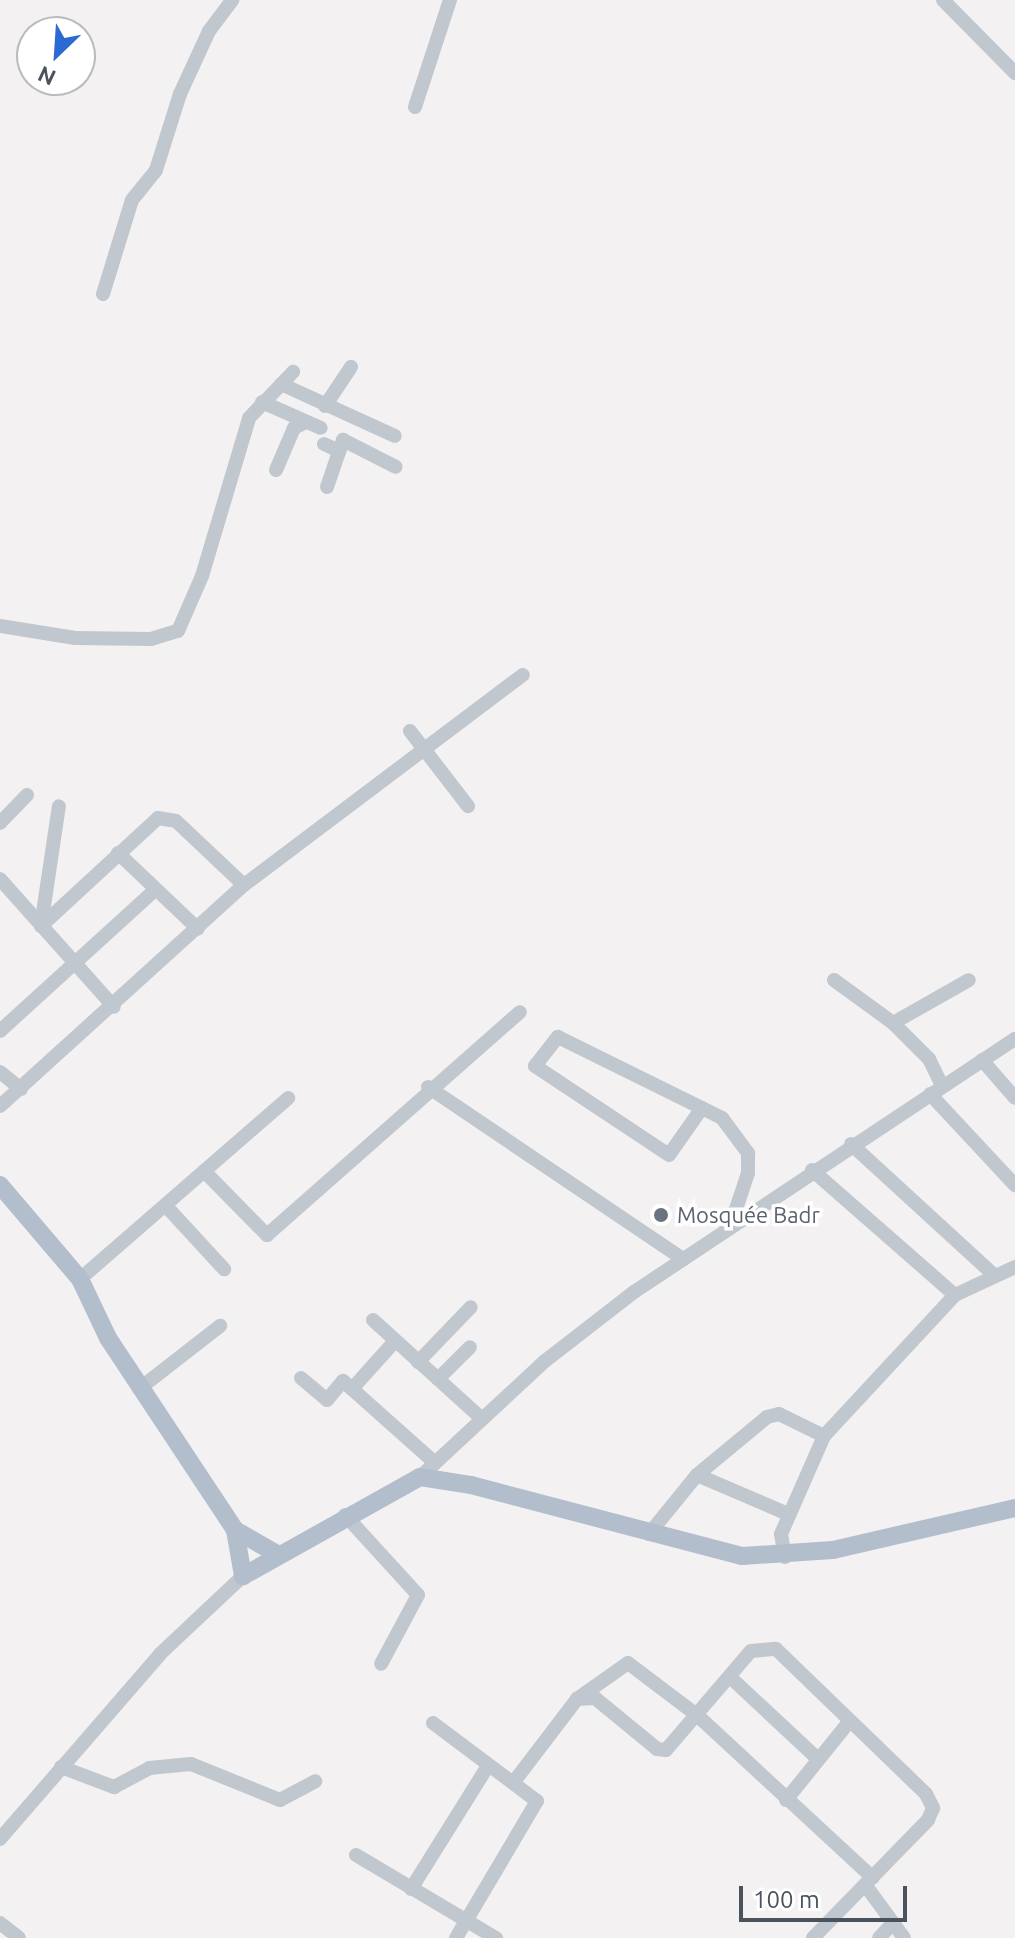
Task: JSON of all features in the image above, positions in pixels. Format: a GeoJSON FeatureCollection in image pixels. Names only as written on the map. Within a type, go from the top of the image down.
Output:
{"type":"FeatureCollection","features":[{"type":"Feature","properties":{"kind":"main road"},"geometry":{"type":"LineString","coordinates":[[0,1185],[80,1279],[139,1389],[235,1530],[243,1576],[345,1515],[420,1477],[471,1485],[712,1552],[785,1557],[1015,1508]]}},
{"type":"Feature","properties":{"kind":"main road"},"geometry":{"type":"LineString","coordinates":[[235,1530],[277,1554]]}},
{"type":"Feature","properties":{"kind":"street"},"geometry":{"type":"LineString","coordinates":[[103,294],[132,200],[156,170],[180,94],[209,31],[232,0]]}},
{"type":"Feature","properties":{"kind":"street"},"geometry":{"type":"LineString","coordinates":[[415,107],[450,0]]}},
{"type":"Feature","properties":{"kind":"street"},"geometry":{"type":"LineString","coordinates":[[943,0],[1015,73]]}},
{"type":"Feature","properties":{"kind":"street"},"geometry":{"type":"LineString","coordinates":[[325,406],[351,367]]}},
{"type":"Feature","properties":{"kind":"street"},"geometry":{"type":"LineString","coordinates":[[0,626],[75,638],[151,639],[178,631],[202,576],[239,444],[262,402],[293,372]]}},
{"type":"Feature","properties":{"kind":"street"},"geometry":{"type":"LineString","coordinates":[[281,384],[395,436]]}},
{"type":"Feature","properties":{"kind":"street"},"geometry":{"type":"LineString","coordinates":[[262,402],[321,428]]}},
{"type":"Feature","properties":{"kind":"street"},"geometry":{"type":"LineString","coordinates":[[276,470],[294,428],[303,429],[306,422]]}},
{"type":"Feature","properties":{"kind":"street"},"geometry":{"type":"LineString","coordinates":[[327,487],[343,440],[396,467]]}},
{"type":"Feature","properties":{"kind":"street"},"geometry":{"type":"LineString","coordinates":[[324,444],[339,451]]}},
{"type":"Feature","properties":{"kind":"street"},"geometry":{"type":"LineString","coordinates":[[0,1106],[114,1007],[244,885],[523,675]]}},
{"type":"Feature","properties":{"kind":"street"},"geometry":{"type":"LineString","coordinates":[[410,731],[468,806]]}},
{"type":"Feature","properties":{"kind":"street"},"geometry":{"type":"LineString","coordinates":[[0,823],[27,795]]}},
{"type":"Feature","properties":{"kind":"street"},"geometry":{"type":"LineString","coordinates":[[41,926],[59,806]]}},
{"type":"Feature","properties":{"kind":"street"},"geometry":{"type":"LineString","coordinates":[[41,926],[118,853],[166,817],[244,885]]}},
{"type":"Feature","properties":{"kind":"street"},"geometry":{"type":"LineString","coordinates":[[118,853],[198,929]]}},
{"type":"Feature","properties":{"kind":"street"},"geometry":{"type":"LineString","coordinates":[[0,879],[114,1007]]}},
{"type":"Feature","properties":{"kind":"street"},"geometry":{"type":"LineString","coordinates":[[0,1031],[155,890]]}},
{"type":"Feature","properties":{"kind":"street"},"geometry":{"type":"LineString","coordinates":[[834,980],[893,1023],[929,1059],[936,1090],[1015,1185]]}},
{"type":"Feature","properties":{"kind":"street"},"geometry":{"type":"LineString","coordinates":[[893,1023],[969,980]]}},
{"type":"Feature","properties":{"kind":"street"},"geometry":{"type":"LineString","coordinates":[[204,1171],[267,1235],[428,1087],[520,1012]]}},
{"type":"Feature","properties":{"kind":"street"},"geometry":{"type":"LineString","coordinates":[[702,1108],[669,1155],[535,1066],[558,1037],[702,1108],[722,1118],[748,1153],[748,1173],[730,1227]]}},
{"type":"Feature","properties":{"kind":"street"},"geometry":{"type":"LineString","coordinates":[[420,1477],[481,1418],[683,1259],[851,1144],[982,1060],[1013,1044]]}},
{"type":"Feature","properties":{"kind":"street"},"geometry":{"type":"LineString","coordinates":[[982,1060],[1015,1098]]}},
{"type":"Feature","properties":{"kind":"street"},"geometry":{"type":"LineString","coordinates":[[0,1072],[21,1089]]}},
{"type":"Feature","properties":{"kind":"street"},"geometry":{"type":"LineString","coordinates":[[428,1087],[683,1259]]}},
{"type":"Feature","properties":{"kind":"street"},"geometry":{"type":"LineString","coordinates":[[80,1279],[288,1098]]}},
{"type":"Feature","properties":{"kind":"street"},"geometry":{"type":"LineString","coordinates":[[851,1144],[994,1275]]}},
{"type":"Feature","properties":{"kind":"street"},"geometry":{"type":"LineString","coordinates":[[812,1170],[955,1295]]}},
{"type":"Feature","properties":{"kind":"street"},"geometry":{"type":"LineString","coordinates":[[166,1206],[224,1269]]}},
{"type":"Feature","properties":{"kind":"street"},"geometry":{"type":"LineString","coordinates":[[785,1557],[781,1534],[824,1436],[955,1295],[1015,1267]]}},
{"type":"Feature","properties":{"kind":"street"},"geometry":{"type":"LineString","coordinates":[[418,1362],[471,1307]]}},
{"type":"Feature","properties":{"kind":"street"},"geometry":{"type":"LineString","coordinates":[[373,1320],[481,1418]]}},
{"type":"Feature","properties":{"kind":"street"},"geometry":{"type":"LineString","coordinates":[[139,1389],[220,1326]]}},
{"type":"Feature","properties":{"kind":"street"},"geometry":{"type":"LineString","coordinates":[[352,1389],[395,1341]]}},
{"type":"Feature","properties":{"kind":"street"},"geometry":{"type":"LineString","coordinates":[[438,1379],[470,1347]]}},
{"type":"Feature","properties":{"kind":"street"},"geometry":{"type":"LineString","coordinates":[[301,1378],[327,1400],[343,1381],[435,1463]]}},
{"type":"Feature","properties":{"kind":"street"},"geometry":{"type":"LineString","coordinates":[[649,1534],[697,1475],[773,1414],[824,1436]]}},
{"type":"Feature","properties":{"kind":"street"},"geometry":{"type":"LineString","coordinates":[[697,1475],[788,1514]]}},
{"type":"Feature","properties":{"kind":"street"},"geometry":{"type":"LineString","coordinates":[[345,1515],[418,1595],[381,1664]]}},
{"type":"Feature","properties":{"kind":"street"},"geometry":{"type":"LineString","coordinates":[[0,1839],[187,1624],[243,1576]]}},
{"type":"Feature","properties":{"kind":"street"},"geometry":{"type":"LineString","coordinates":[[577,1699],[595,1698],[657,1749],[671,1747],[751,1651],[776,1649],[932,1801],[928,1820],[813,1938]]}},
{"type":"Feature","properties":{"kind":"street"},"geometry":{"type":"LineString","coordinates":[[513,1783],[577,1699],[628,1663],[698,1716],[869,1882],[904,1938]]}},
{"type":"Feature","properties":{"kind":"street"},"geometry":{"type":"LineString","coordinates":[[730,1677],[818,1759]]}},
{"type":"Feature","properties":{"kind":"street"},"geometry":{"type":"LineString","coordinates":[[786,1800],[849,1722]]}},
{"type":"Feature","properties":{"kind":"street"},"geometry":{"type":"LineString","coordinates":[[433,1723],[537,1801],[456,1938]]}},
{"type":"Feature","properties":{"kind":"street"},"geometry":{"type":"LineString","coordinates":[[61,1767],[114,1787],[149,1768],[191,1764],[280,1800],[315,1781]]}},
{"type":"Feature","properties":{"kind":"street"},"geometry":{"type":"LineString","coordinates":[[411,1889],[488,1766]]}},
{"type":"Feature","properties":{"kind":"street"},"geometry":{"type":"LineString","coordinates":[[356,1855],[496,1938]]}},
{"type":"Feature","properties":{"kind":"street"},"geometry":{"type":"LineString","coordinates":[[0,1923],[19,1938]]}},
{"type":"Feature","properties":{"kind":"street"},"geometry":{"type":"LineString","coordinates":[[879,1938],[893,1923]]}},
{"type":"Feature","properties":{"kind":"place","name":"Mosquée Badr"},"geometry":{"type":"Point","coordinates":[661,1215]}}]}
